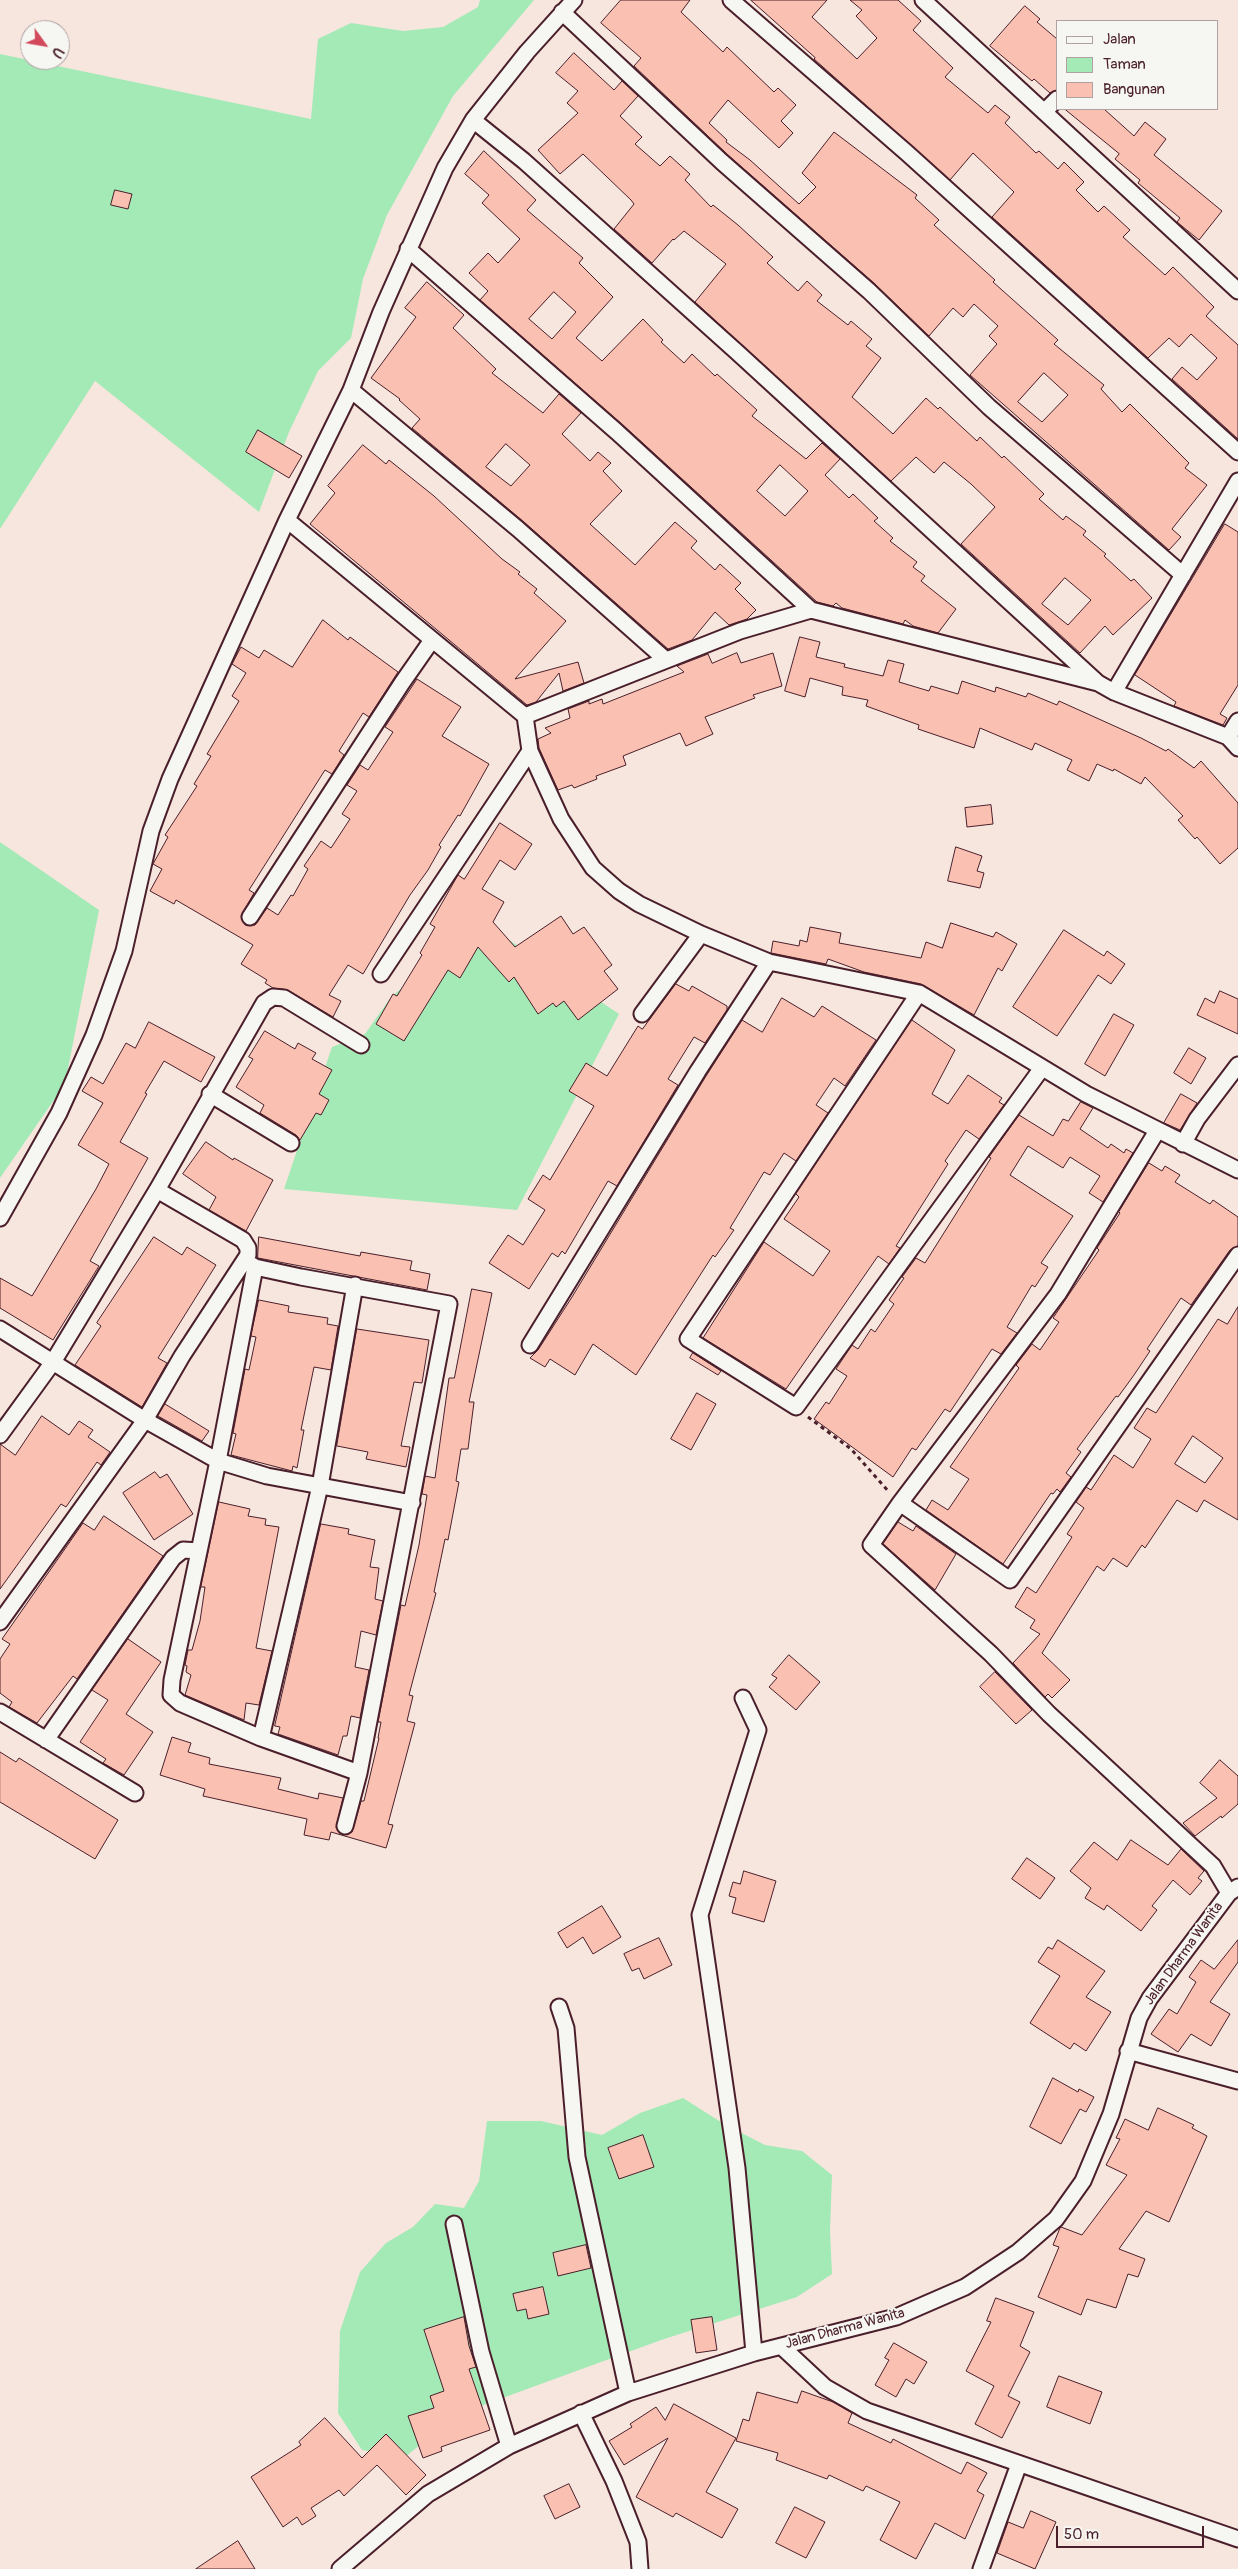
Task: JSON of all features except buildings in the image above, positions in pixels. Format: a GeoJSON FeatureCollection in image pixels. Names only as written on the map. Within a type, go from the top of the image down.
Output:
{"type":"FeatureCollection","features":[{"type":"Feature","properties":{"kind":"street"},"geometry":{"type":"LineString","coordinates":[[0,1218],[59,1112],[94,1035],[124,951],[151,831],[170,778],[287,520],[350,390],[408,248],[445,168],[473,120],[574,0]]}},
{"type":"Feature","properties":{"kind":"street"},"geometry":{"type":"LineString","coordinates":[[731,0],[907,153],[1238,452]]}},
{"type":"Feature","properties":{"kind":"street"},"geometry":{"type":"LineString","coordinates":[[923,0],[1238,291]]}},
{"type":"Feature","properties":{"kind":"street"},"geometry":{"type":"LineString","coordinates":[[562,12],[722,162],[869,291],[989,406],[1183,575]]}},
{"type":"Feature","properties":{"kind":"street"},"geometry":{"type":"LineString","coordinates":[[1044,112],[1056,100]]}},
{"type":"Feature","properties":{"kind":"street"},"geometry":{"type":"LineString","coordinates":[[473,120],[524,161],[745,359],[1098,683],[1114,692],[1233,742],[1238,721]]}},
{"type":"Feature","properties":{"kind":"street"},"geometry":{"type":"LineString","coordinates":[[408,248],[617,432],[810,610]]}},
{"type":"Feature","properties":{"kind":"street"},"geometry":{"type":"LineString","coordinates":[[350,390],[518,529],[666,660]]}},
{"type":"Feature","properties":{"kind":"street"},"geometry":{"type":"LineString","coordinates":[[1114,692],[1238,481]]}},
{"type":"Feature","properties":{"kind":"street"},"geometry":{"type":"LineString","coordinates":[[287,520],[525,716],[530,751],[561,819],[593,868],[619,891],[639,904],[701,934],[769,962],[919,993],[1042,1068],[1157,1131],[1238,1170]]}},
{"type":"Feature","properties":{"kind":"street"},"geometry":{"type":"LineString","coordinates":[[525,716],[770,620],[810,610],[1098,683]]}},
{"type":"Feature","properties":{"kind":"street"},"geometry":{"type":"LineString","coordinates":[[250,917],[432,640]]}},
{"type":"Feature","properties":{"kind":"street"},"geometry":{"type":"LineString","coordinates":[[381,974],[530,751]]}},
{"type":"Feature","properties":{"kind":"street"},"geometry":{"type":"LineString","coordinates":[[642,1014],[701,934]]}},
{"type":"Feature","properties":{"kind":"street"},"geometry":{"type":"LineString","coordinates":[[530,1345],[698,1071],[769,962]]}},
{"type":"Feature","properties":{"kind":"street"},"geometry":{"type":"LineString","coordinates":[[919,993],[688,1339],[796,1407],[1042,1068]]}},
{"type":"Feature","properties":{"kind":"street"},"geometry":{"type":"LineString","coordinates":[[0,1435],[52,1362],[157,1190],[260,1008],[273,997],[291,1002],[361,1045]]}},
{"type":"Feature","properties":{"kind":"street"},"geometry":{"type":"LineString","coordinates":[[1183,1144],[1197,1118],[1238,1065]]}},
{"type":"Feature","properties":{"kind":"street"},"geometry":{"type":"LineString","coordinates":[[210,1094],[290,1143]]}},
{"type":"Feature","properties":{"kind":"street"},"geometry":{"type":"LineString","coordinates":[[1157,1131],[1058,1294],[900,1503],[871,1545],[991,1654],[1049,1714],[1213,1866],[1234,1890]]}},
{"type":"Feature","properties":{"kind":"street"},"geometry":{"type":"LineString","coordinates":[[157,1190],[243,1240],[248,1250],[250,1264],[218,1461],[172,1680],[171,1695],[180,1703],[261,1738],[359,1773]]}},
{"type":"Feature","properties":{"kind":"street"},"geometry":{"type":"LineString","coordinates":[[900,1503],[1010,1580],[1238,1254]]}},
{"type":"Feature","properties":{"kind":"street"},"geometry":{"type":"LineString","coordinates":[[250,1264],[450,1304],[359,1773],[345,1826]]}},
{"type":"Feature","properties":{"kind":"street"},"geometry":{"type":"LineString","coordinates":[[0,1622],[145,1420],[182,1356],[250,1264]]}},
{"type":"Feature","properties":{"kind":"street"},"geometry":{"type":"LineString","coordinates":[[261,1738],[320,1486],[354,1285]]}},
{"type":"Feature","properties":{"kind":"street"},"geometry":{"type":"LineString","coordinates":[[0,1329],[145,1420],[218,1461],[268,1476],[412,1503]]}},
{"type":"Feature","properties":{"kind":"street"},"geometry":{"type":"LineString","coordinates":[[46,1740],[173,1558],[183,1550],[199,1551]]}},
{"type":"Feature","properties":{"kind":"street"},"geometry":{"type":"LineString","coordinates":[[742,1698],[758,1730],[700,1915],[737,2168],[754,2353]]}},
{"type":"Feature","properties":{"kind":"street"},"geometry":{"type":"LineString","coordinates":[[0,1712],[135,1793]]}},
{"type":"Feature","properties":{"kind":"street","name":"Jalan Dharma Wanita"},"geometry":{"type":"LineString","coordinates":[[340,2569],[428,2494],[509,2446],[628,2393],[754,2353],[896,2317],[965,2288],[1018,2252],[1056,2219],[1083,2180],[1111,2114],[1139,2018],[1150,1998],[1234,1890]]}},
{"type":"Feature","properties":{"kind":"street"},"geometry":{"type":"LineString","coordinates":[[559,2007],[566,2028],[577,2157],[628,2393]]}},
{"type":"Feature","properties":{"kind":"street"},"geometry":{"type":"LineString","coordinates":[[1128,2051],[1238,2081]]}},
{"type":"Feature","properties":{"kind":"street"},"geometry":{"type":"LineString","coordinates":[[454,2224],[481,2352],[509,2446]]}},
{"type":"Feature","properties":{"kind":"street"},"geometry":{"type":"LineString","coordinates":[[781,2346],[825,2387],[867,2411],[1238,2539]]}},
{"type":"Feature","properties":{"kind":"street"},"geometry":{"type":"LineString","coordinates":[[581,2413],[614,2481],[638,2542],[640,2569]]}},
{"type":"Feature","properties":{"kind":"street"},"geometry":{"type":"LineString","coordinates":[[981,2569],[1019,2464]]}},
{"type":"Feature","properties":{"kind":"path"},"geometry":{"type":"LineString","coordinates":[[796,1407],[850,1449],[900,1503]]}},
{"type":"Feature","properties":{"kind":"green space"},"geometry":{"type":"Polygon","coordinates":[[[480,0],[534,0],[453,96],[387,215],[363,279],[351,338],[318,371],[289,432],[259,512],[95,381],[0,529],[0,54],[20,58],[20,70],[70,69],[311,119],[318,39],[351,23],[403,31],[443,27],[478,7],[480,0]]]}},
{"type":"Feature","properties":{"kind":"green space"},"geometry":{"type":"Polygon","coordinates":[[[0,842],[99,910],[65,1084],[0,1178],[0,842]]]}},
{"type":"Feature","properties":{"kind":"green space"},"geometry":{"type":"Polygon","coordinates":[[[481,921],[619,1014],[517,1210],[284,1189],[332,1047],[365,1034],[391,997],[481,921]]]}},
{"type":"Feature","properties":{"kind":"green space"},"geometry":{"type":"Polygon","coordinates":[[[683,2098],[724,2124],[765,2145],[802,2151],[832,2175],[830,2231],[832,2274],[797,2297],[664,2339],[456,2415],[404,2458],[362,2450],[338,2413],[340,2331],[360,2272],[386,2243],[413,2227],[435,2204],[464,2208],[479,2181],[487,2121],[541,2121],[602,2135],[640,2113],[683,2098]]]}}]}
